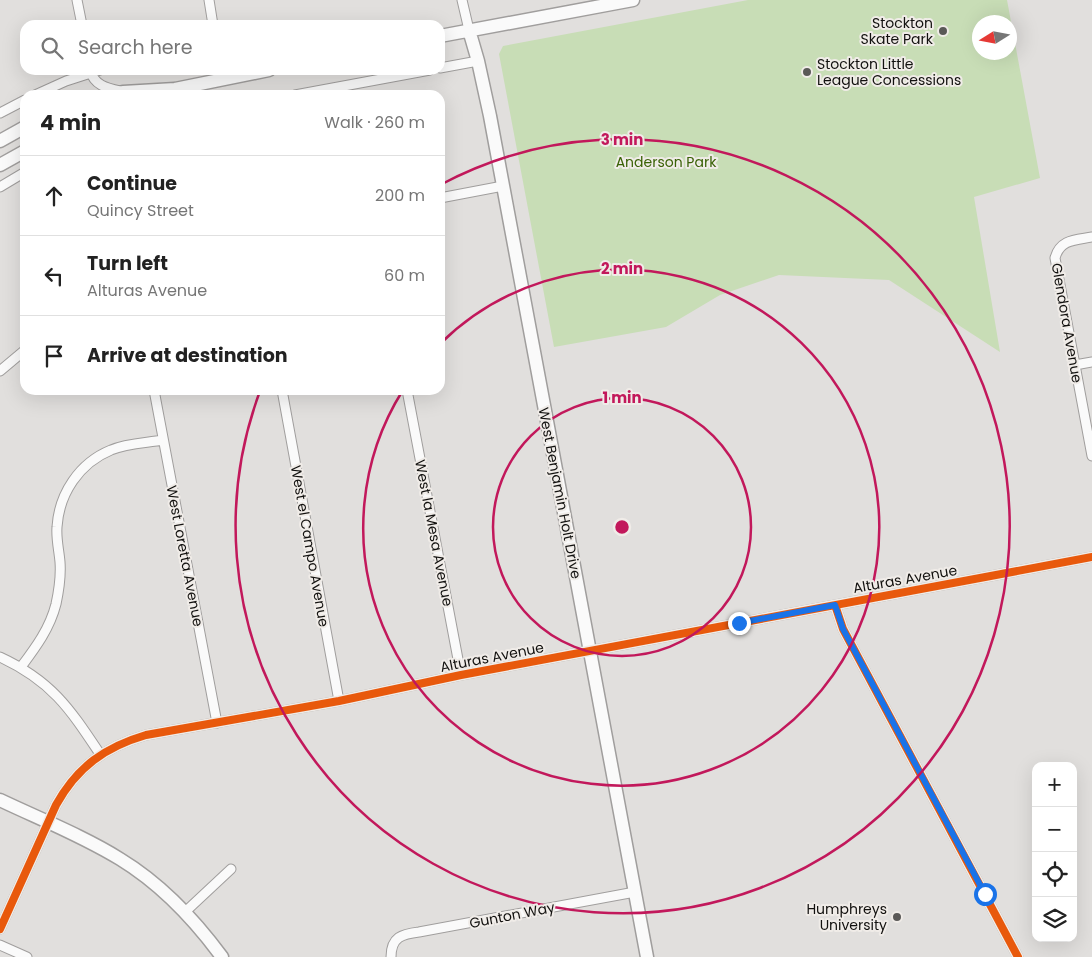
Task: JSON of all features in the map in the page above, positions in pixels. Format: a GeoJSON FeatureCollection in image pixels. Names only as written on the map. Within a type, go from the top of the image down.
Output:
{"type":"FeatureCollection","features":[{"type":"Feature","properties":{"kind":"main road"},"geometry":{"type":"LineString","coordinates":[[445,35],[633,0]]}},
{"type":"Feature","properties":{"kind":"main road","name":"West Benjamin Holt Drive"},"geometry":{"type":"LineString","coordinates":[[469,30],[478,61],[503,186],[648,957]]}},
{"type":"Feature","properties":{"kind":"main road"},"geometry":{"type":"LineString","coordinates":[[160,90],[175,89],[222,75]]}},
{"type":"Feature","properties":{"kind":"main road"},"geometry":{"type":"LineString","coordinates":[[0,141],[20,130]]}},
{"type":"Feature","properties":{"kind":"main road"},"geometry":{"type":"LineString","coordinates":[[0,165],[20,154]]}},
{"type":"Feature","properties":{"kind":"main road"},"geometry":{"type":"LineString","coordinates":[[0,800],[49,822],[121,860],[155,884],[209,939],[222,957]]}},
{"type":"Feature","properties":{"kind":"street"},"geometry":{"type":"LineString","coordinates":[[77,0],[81,20]]}},
{"type":"Feature","properties":{"kind":"street"},"geometry":{"type":"LineString","coordinates":[[209,0],[212,20]]}},
{"type":"Feature","properties":{"kind":"street"},"geometry":{"type":"LineString","coordinates":[[462,0],[469,30]]}},
{"type":"Feature","properties":{"kind":"street"},"geometry":{"type":"LineString","coordinates":[[445,67],[478,61]]}},
{"type":"Feature","properties":{"kind":"street"},"geometry":{"type":"LineString","coordinates":[[46,90],[80,75]]}},
{"type":"Feature","properties":{"kind":"street"},"geometry":{"type":"LineString","coordinates":[[92,75],[93,79],[110,90]]}},
{"type":"Feature","properties":{"kind":"street"},"geometry":{"type":"LineString","coordinates":[[322,90],[403,75]]}},
{"type":"Feature","properties":{"kind":"street"},"geometry":{"type":"LineString","coordinates":[[0,113],[20,103]]}},
{"type":"Feature","properties":{"kind":"street"},"geometry":{"type":"LineString","coordinates":[[0,187],[20,175]]}},
{"type":"Feature","properties":{"kind":"street"},"geometry":{"type":"LineString","coordinates":[[445,197],[503,186]]}},
{"type":"Feature","properties":{"kind":"street","name":"Glendora Avenue"},"geometry":{"type":"LineString","coordinates":[[1092,238],[1065,242],[1058,249],[1055,258],[1092,456]]}},
{"type":"Feature","properties":{"kind":"street"},"geometry":{"type":"LineString","coordinates":[[0,371],[20,354]]}},
{"type":"Feature","properties":{"kind":"street"},"geometry":{"type":"LineString","coordinates":[[1075,365],[1092,362]]}},
{"type":"Feature","properties":{"kind":"street","name":"West Loretta Avenue"},"geometry":{"type":"LineString","coordinates":[[155,395],[217,723]]}},
{"type":"Feature","properties":{"kind":"street","name":"West el Campo Avenue"},"geometry":{"type":"LineString","coordinates":[[283,395],[339,701]]}},
{"type":"Feature","properties":{"kind":"street","name":"West la Mesa Avenue"},"geometry":{"type":"LineString","coordinates":[[409,395],[461,675]]}},
{"type":"Feature","properties":{"kind":"street"},"geometry":{"type":"LineString","coordinates":[[21,667],[43,636],[53,613],[60,571],[57,528],[62,500],[80,471],[103,454],[117,448],[163,440]]}},
{"type":"Feature","properties":{"kind":"street","name":"Alturas Avenue"},"geometry":{"type":"LineString","coordinates":[[0,929],[66,787],[100,754],[116,745],[146,734],[339,701],[461,675],[1092,557]]}},
{"type":"Feature","properties":{"kind":"street"},"geometry":{"type":"LineString","coordinates":[[835,605],[843,629],[1018,957]]}},
{"type":"Feature","properties":{"kind":"street"},"geometry":{"type":"LineString","coordinates":[[0,657],[21,667],[43,683],[67,706],[100,754]]}},
{"type":"Feature","properties":{"kind":"street"},"geometry":{"type":"LineString","coordinates":[[184,912],[231,869]]}},
{"type":"Feature","properties":{"kind":"street","name":"Gunton Way"},"geometry":{"type":"LineString","coordinates":[[392,957],[393,945],[404,933],[420,932],[635,892]]}},
{"type":"Feature","properties":{"kind":"street"},"geometry":{"type":"LineString","coordinates":[[0,944],[28,957]]}},
{"type":"Feature","properties":{"kind":"green space","name":"Anderson Park"},"geometry":{"type":"Polygon","coordinates":[[[748,0],[1007,0],[1010,15],[972,15],[972,60],[1017,60],[1017,54],[1040,178],[974,197],[1000,352],[889,280],[779,275],[720,295],[666,327],[554,347],[499,54],[503,46],[748,0]]]}},
{"type":"Feature","properties":{"kind":"cycle path"},"geometry":{"type":"LineString","coordinates":[[0,929],[56,805],[64,792],[83,769],[94,760],[105,752],[131,740],[146,735],[339,701],[461,675],[1092,557]]}},
{"type":"Feature","properties":{"kind":"cycle path"},"geometry":{"type":"LineString","coordinates":[[835,605],[843,629],[1018,957]]}},
{"type":"Feature","properties":{"kind":"place","name":"Stockton Skate Park"},"geometry":{"type":"Point","coordinates":[943,31]}},
{"type":"Feature","properties":{"kind":"place","name":"Stockton Little League Concessions"},"geometry":{"type":"Point","coordinates":[807,72]}},
{"type":"Feature","properties":{"kind":"place","name":"Humphreys University"},"geometry":{"type":"Point","coordinates":[897,917]}},
{"type":"Feature","properties":{"kind":"route"},"geometry":{"type":"LineString","coordinates":[[739,623],[835,605],[843,629],[985,894]]}}]}
